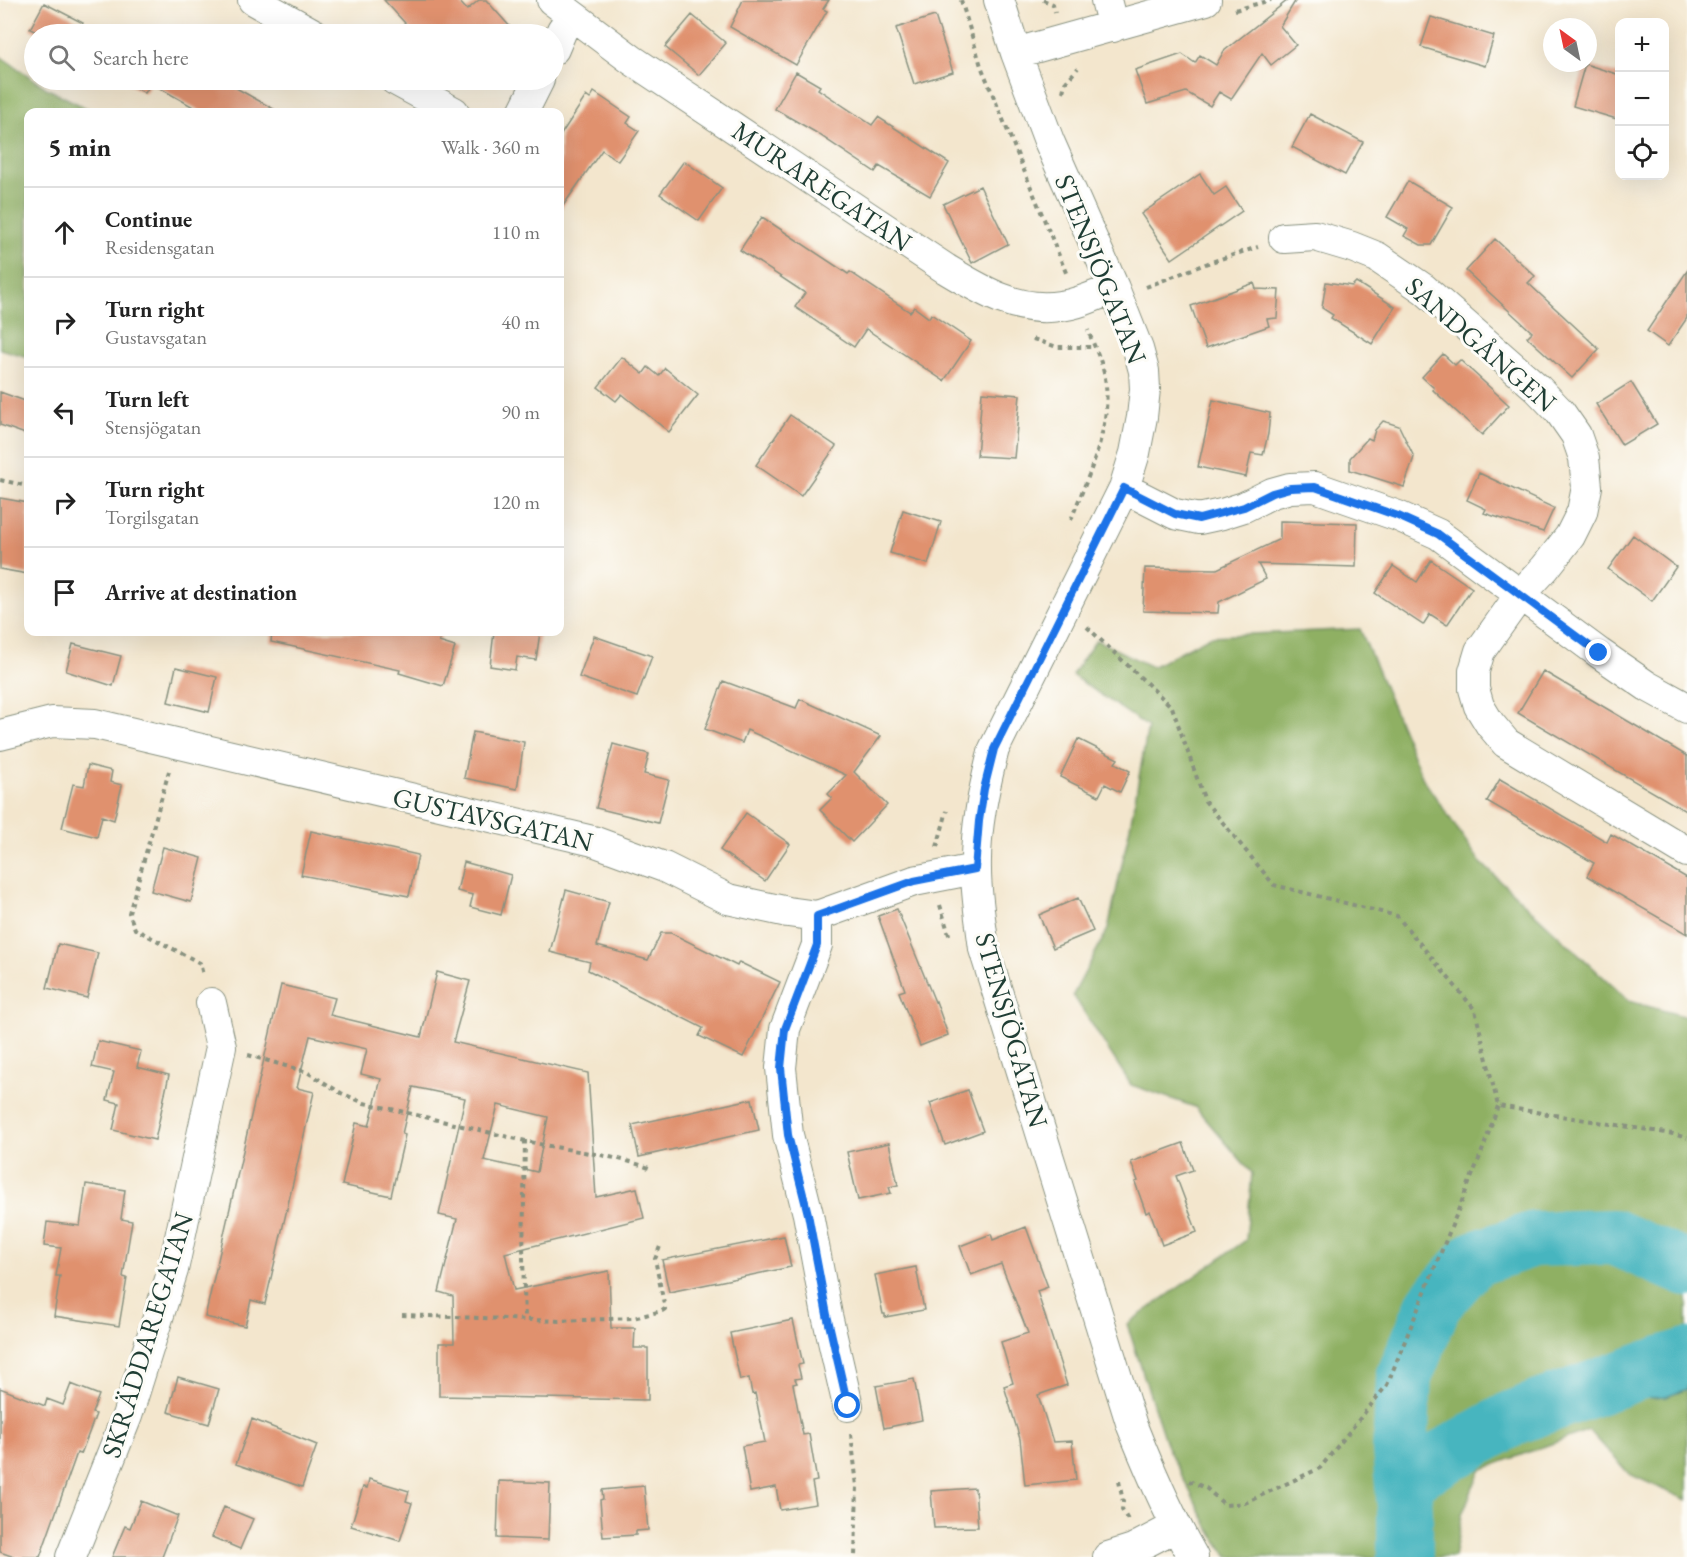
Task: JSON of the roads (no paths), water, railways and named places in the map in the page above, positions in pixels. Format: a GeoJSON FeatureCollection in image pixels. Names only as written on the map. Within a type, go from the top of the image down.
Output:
{"type":"FeatureCollection","features":[{"type":"Feature","properties":{"kind":"street"},"geometry":{"type":"LineString","coordinates":[[253,0],[296,24]]}},
{"type":"Feature","properties":{"kind":"street","name":"STENSJÖGATAN"},"geometry":{"type":"LineString","coordinates":[[999,0],[1049,141],[1132,286],[1138,349],[1144,372],[1145,389],[1135,453],[1124,488],[994,749],[984,789],[975,869],[984,949],[1132,1426],[1175,1527],[1192,1557]]}},
{"type":"Feature","properties":{"kind":"street"},"geometry":{"type":"LineString","coordinates":[[1016,53],[1110,13],[1216,6]]}},
{"type":"Feature","properties":{"kind":"street"},"geometry":{"type":"LineString","coordinates":[[562,24],[563,8]]}},
{"type":"Feature","properties":{"kind":"street","name":"MURAREGATAN"},"geometry":{"type":"LineString","coordinates":[[563,8],[632,60],[984,292],[1017,304],[1048,308],[1063,306],[1132,286]]}},
{"type":"Feature","properties":{"kind":"street"},"geometry":{"type":"LineString","coordinates":[[413,90],[447,108]]}},
{"type":"Feature","properties":{"kind":"street"},"geometry":{"type":"LineString","coordinates":[[525,108],[534,90]]}},
{"type":"Feature","properties":{"kind":"street","name":"SANDGÅNGEN"},"geometry":{"type":"LineString","coordinates":[[1284,238],[1315,236],[1377,257],[1424,289],[1478,335],[1537,388],[1560,412],[1576,435],[1584,458],[1587,487],[1582,512],[1570,536],[1520,595],[1480,651],[1474,672],[1474,689],[1479,706],[1506,743],[1687,852]]}},
{"type":"Feature","properties":{"kind":"street"},"geometry":{"type":"LineString","coordinates":[[1124,488],[1175,514],[1199,519],[1244,507],[1272,493],[1290,488],[1315,487],[1398,516],[1438,534],[1599,653],[1647,686],[1687,708]]}},
{"type":"Feature","properties":{"kind":"street","name":"GUSTAVSGATAN"},"geometry":{"type":"LineString","coordinates":[[0,735],[52,722],[95,724],[593,841],[664,867],[728,899],[817,916],[914,881],[975,869]]}},
{"type":"Feature","properties":{"kind":"street"},"geometry":{"type":"LineString","coordinates":[[817,916],[817,945],[785,1029],[781,1068],[788,1135],[808,1214],[827,1315],[848,1406]]}},
{"type":"Feature","properties":{"kind":"street","name":"SKRÄDDAREGATAN"},"geometry":{"type":"LineString","coordinates":[[71,1557],[127,1416],[173,1270],[221,1047],[211,1003]]}},
{"type":"Feature","properties":{"kind":"street"},"geometry":{"type":"LineString","coordinates":[[1108,1557],[1121,1554],[1175,1527]]}},
{"type":"Feature","properties":{"kind":"water"},"geometry":{"type":"Polygon","coordinates":[[[1687,1332],[1687,1389],[1666,1397],[1597,1401],[1593,1373],[1632,1347],[1687,1332]]]}},
{"type":"Feature","properties":{"kind":"waterway"},"geometry":{"type":"LineString","coordinates":[[1405,1557],[1405,1510],[1400,1451],[1404,1377],[1434,1304],[1474,1259],[1534,1239],[1613,1237],[1687,1269]]}},
{"type":"Feature","properties":{"kind":"waterway"},"geometry":{"type":"LineString","coordinates":[[1403,1480],[1515,1417],[1687,1356]]}}]}
